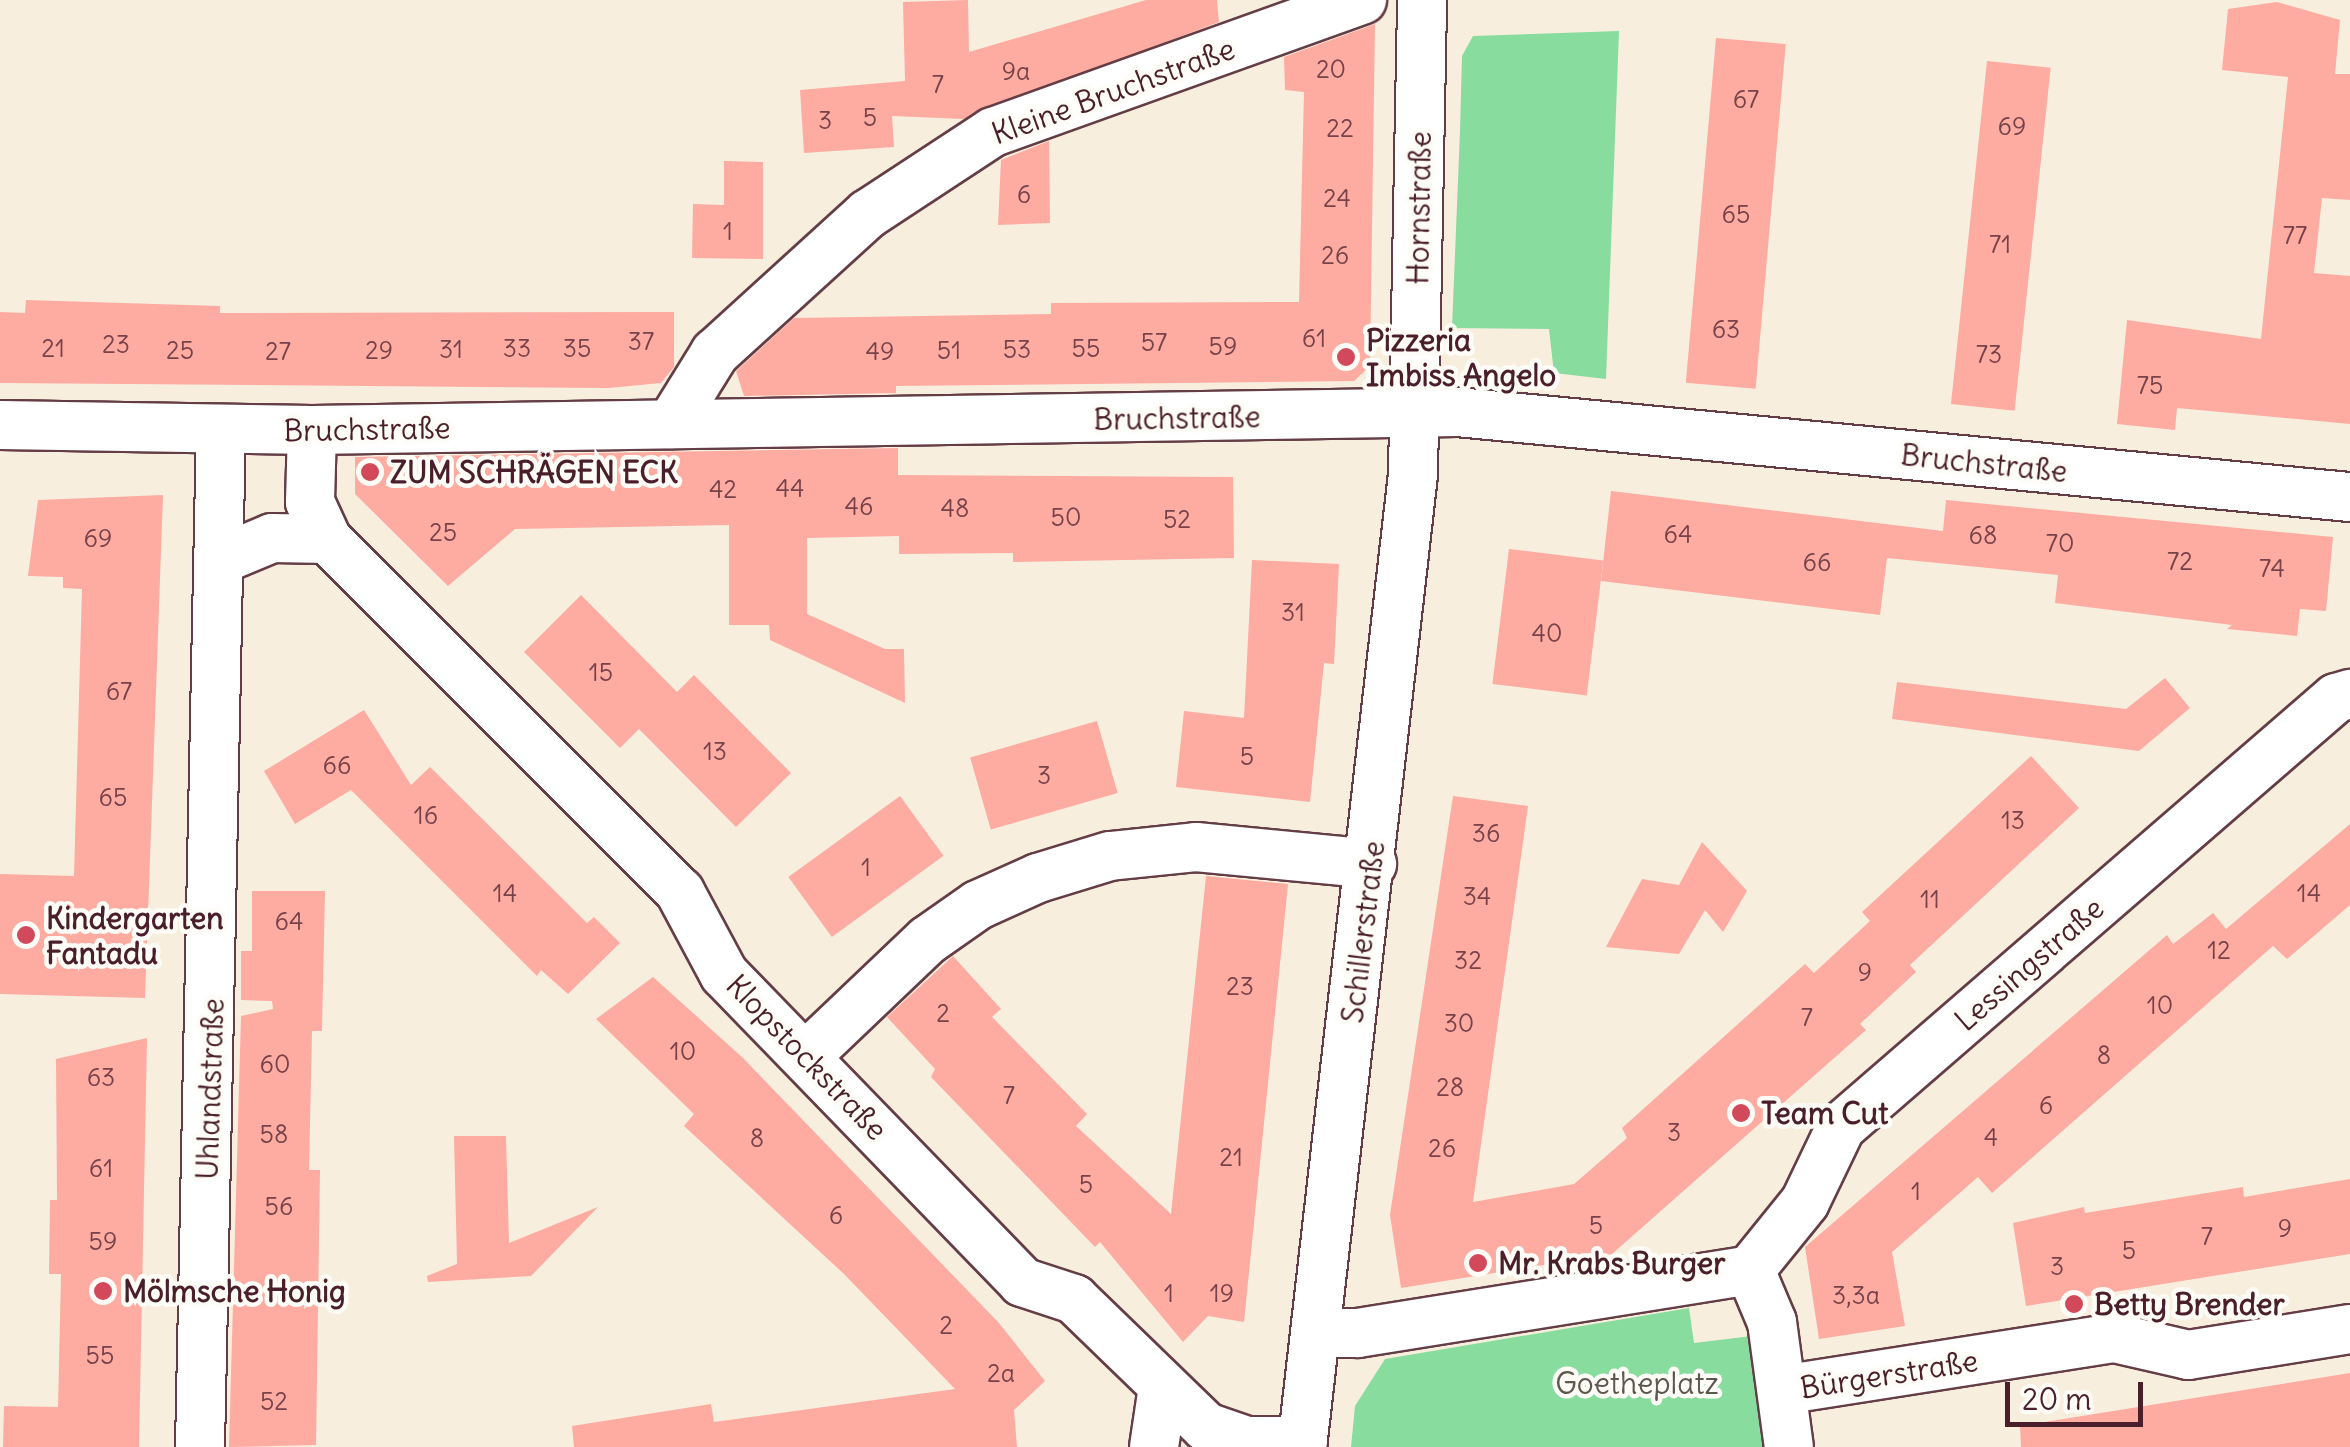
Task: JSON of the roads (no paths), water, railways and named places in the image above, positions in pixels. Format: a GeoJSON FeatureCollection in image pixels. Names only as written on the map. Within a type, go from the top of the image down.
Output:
{"type":"FeatureCollection","features":[{"type":"Feature","properties":{"kind":"street","name":"Kleine Bruchstraße"},"geometry":{"type":"LineString","coordinates":[[671,424],[715,353],[868,214],[993,132],[1362,0]]}},
{"type":"Feature","properties":{"kind":"street","name":"Hornstraße"},"geometry":{"type":"LineString","coordinates":[[1416,416],[1422,0]]}},
{"type":"Feature","properties":{"kind":"street","name":"Bruchstraße"},"geometry":{"type":"LineString","coordinates":[[0,424],[221,431],[1416,416],[1535,418],[2350,497]]}},
{"type":"Feature","properties":{"kind":"street","name":"Schillerstraße"},"geometry":{"type":"LineString","coordinates":[[1303,1444],[1372,864],[1416,416]]}},
{"type":"Feature","properties":{"kind":"street","name":"Klopstockstraße"},"geometry":{"type":"LineString","coordinates":[[312,430],[310,502],[328,539],[680,892],[724,974],[1022,1282],[1074,1299],[1206,1427],[1246,1440],[1303,1444]]}},
{"type":"Feature","properties":{"kind":"street","name":"Uhlandstraße"},"geometry":{"type":"LineString","coordinates":[[200,1447],[222,559],[221,431]]}},
{"type":"Feature","properties":{"kind":"street"},"geometry":{"type":"LineString","coordinates":[[222,559],[272,538],[328,539]]}},
{"type":"Feature","properties":{"kind":"street","name":"Lessingstraße"},"geometry":{"type":"LineString","coordinates":[[1750,1270],[1805,1202],[1841,1127],[2336,698],[2350,694]]}},
{"type":"Feature","properties":{"kind":"street"},"geometry":{"type":"LineString","coordinates":[[806,1056],[928,940],[978,905],[1038,878],[1110,856],[1196,847],[1372,864]]}},
{"type":"Feature","properties":{"kind":"street"},"geometry":{"type":"LineString","coordinates":[[1317,1333],[1377,1330],[1750,1270],[1772,1322],[1789,1447]]}},
{"type":"Feature","properties":{"kind":"street","name":"Bürgerstraße"},"geometry":{"type":"LineString","coordinates":[[1782,1390],[2115,1338],[2188,1356],[2350,1329]]}},
{"type":"Feature","properties":{"kind":"street"},"geometry":{"type":"LineString","coordinates":[[1154,1447],[1163,1387]]}},
{"type":"Feature","properties":{"kind":"place","name":"Pizzeria Imbiss Angelo"},"geometry":{"type":"Point","coordinates":[1346,357]}},
{"type":"Feature","properties":{"kind":"place","name":"ZUM SCHRÄGEN ECK"},"geometry":{"type":"Point","coordinates":[370,472]}},
{"type":"Feature","properties":{"kind":"place","name":"Kindergarten Fantadu"},"geometry":{"type":"Point","coordinates":[26,935]}},
{"type":"Feature","properties":{"kind":"place","name":"Team Cut"},"geometry":{"type":"Point","coordinates":[1741,1113]}},
{"type":"Feature","properties":{"kind":"place","name":"Mr. Krabs Burger"},"geometry":{"type":"Point","coordinates":[1478,1263]}},
{"type":"Feature","properties":{"kind":"place","name":"Mölmsche Honig"},"geometry":{"type":"Point","coordinates":[103,1291]}},
{"type":"Feature","properties":{"kind":"place","name":"Betty Brender"},"geometry":{"type":"Point","coordinates":[2074,1304]}},
{"type":"Feature","properties":{"kind":"park label","name":"Goetheplatz"},"geometry":{"type":"Point","coordinates":[1637,1383]}}]}
